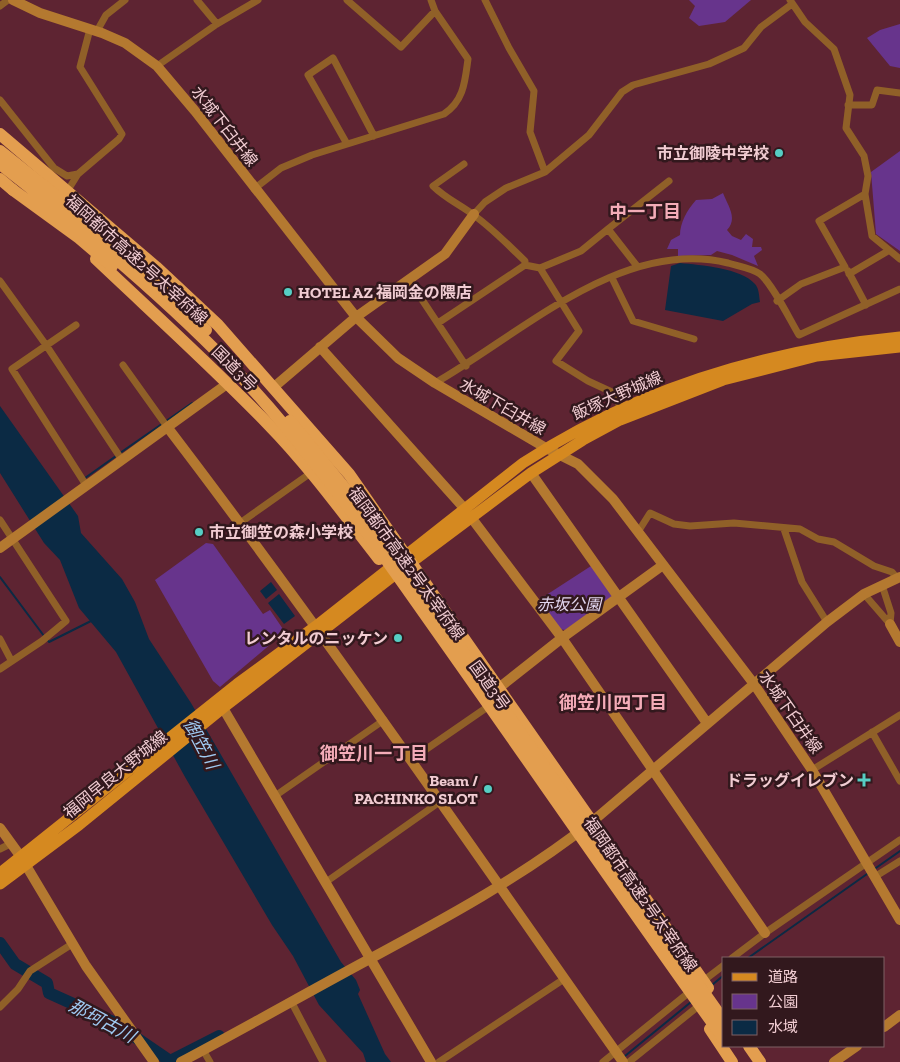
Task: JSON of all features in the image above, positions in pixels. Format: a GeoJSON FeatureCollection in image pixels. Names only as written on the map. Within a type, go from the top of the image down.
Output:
{"type":"FeatureCollection","features":[{"type":"Feature","properties":{"kind":"highway","name":"国道3号"},"geometry":{"type":"LineString","coordinates":[[0,134],[68,190],[156,267],[218,325],[349,474],[500,687],[722,1007]]}},
{"type":"Feature","properties":{"kind":"highway","name":"福岡都市高速2号太宰府線"},"geometry":{"type":"LineString","coordinates":[[0,151],[94,226],[152,278],[240,363],[313,448],[357,503],[414,582],[722,1019]]}},
{"type":"Feature","properties":{"kind":"highway","name":"国道3号"},"geometry":{"type":"LineString","coordinates":[[0,162],[91,255],[269,425],[312,472],[389,573],[486,708],[687,994],[732,1062]]}},
{"type":"Feature","properties":{"kind":"highway","name":"福岡都市高速2号太宰府線"},"geometry":{"type":"LineString","coordinates":[[0,162],[88,233],[197,333],[233,368],[299,446],[406,588],[722,1036]]}},
{"type":"Feature","properties":{"kind":"highway"},"geometry":{"type":"LineString","coordinates":[[0,179],[79,238],[222,364],[251,398],[269,425]]}},
{"type":"Feature","properties":{"kind":"highway"},"geometry":{"type":"LineString","coordinates":[[730,1047],[740,1062]]}},
{"type":"Feature","properties":{"kind":"highway"},"geometry":{"type":"LineString","coordinates":[[742,1047],[752,1062]]}},
{"type":"Feature","properties":{"kind":"highway"},"geometry":{"type":"LineString","coordinates":[[750,1047],[760,1062]]}},
{"type":"Feature","properties":{"kind":"main road","name":"飯塚大野城線"},"geometry":{"type":"LineString","coordinates":[[408,559],[464,508],[546,448],[621,409],[721,371],[777,356],[820,347],[900,337]]}},
{"type":"Feature","properties":{"kind":"main road","name":"飯塚大野城線"},"geometry":{"type":"LineString","coordinates":[[389,573],[471,518],[531,473],[620,420],[724,380],[817,356],[900,346]]}},
{"type":"Feature","properties":{"kind":"main road","name":"福岡早良大野城線"},"geometry":{"type":"LineString","coordinates":[[0,884],[24,861],[389,573]]}},
{"type":"Feature","properties":{"kind":"main road","name":"福岡早良大野城線"},"geometry":{"type":"LineString","coordinates":[[150,762],[223,708],[241,688]]}},
{"type":"Feature","properties":{"kind":"main road","name":"福岡早良大野城線"},"geometry":{"type":"LineString","coordinates":[[0,873],[24,861]]}},
{"type":"Feature","properties":{"kind":"street"},"geometry":{"type":"LineString","coordinates":[[0,6],[8,0]]}},
{"type":"Feature","properties":{"kind":"street","name":"水城下臼井線"},"geometry":{"type":"LineString","coordinates":[[13,0],[31,10],[94,30],[125,43],[157,66],[195,111],[254,189],[356,317],[398,358],[435,383],[546,448],[578,464],[613,500],[754,684],[812,770],[876,876],[900,920]]}},
{"type":"Feature","properties":{"kind":"street"},"geometry":{"type":"LineString","coordinates":[[68,190],[78,174],[119,139],[122,134],[80,67],[94,30],[106,15],[125,0]]}},
{"type":"Feature","properties":{"kind":"street"},"geometry":{"type":"LineString","coordinates":[[197,0],[217,24]]}},
{"type":"Feature","properties":{"kind":"street"},"geometry":{"type":"LineString","coordinates":[[157,66],[250,2],[258,0]]}},
{"type":"Feature","properties":{"kind":"street"},"geometry":{"type":"LineString","coordinates":[[347,0],[401,47],[435,11]]}},
{"type":"Feature","properties":{"kind":"street"},"geometry":{"type":"LineString","coordinates":[[254,189],[281,168],[347,144],[444,114],[458,103],[463,94],[468,59],[435,11],[431,0]]}},
{"type":"Feature","properties":{"kind":"street"},"geometry":{"type":"LineString","coordinates":[[485,0],[509,48],[534,90],[530,132],[545,172]]}},
{"type":"Feature","properties":{"kind":"street"},"geometry":{"type":"LineString","coordinates":[[274,387],[356,317],[445,254],[485,202],[506,188],[545,172],[589,135],[622,92],[633,85],[709,64],[744,48],[761,28],[791,2],[804,22],[834,49],[850,95],[846,128],[864,156],[868,176],[865,194],[872,236],[900,259]]}},
{"type":"Feature","properties":{"kind":"street"},"geometry":{"type":"LineString","coordinates":[[347,144],[308,75],[333,58],[374,136]]}},
{"type":"Feature","properties":{"kind":"street"},"geometry":{"type":"LineString","coordinates":[[848,104],[872,105],[877,90],[900,93]]}},
{"type":"Feature","properties":{"kind":"street"},"geometry":{"type":"LineString","coordinates":[[0,100],[54,168],[67,176],[78,174]]}},
{"type":"Feature","properties":{"kind":"street"},"geometry":{"type":"LineString","coordinates":[[464,164],[433,186],[443,196],[474,214],[499,236],[525,262],[525,265]]}},
{"type":"Feature","properties":{"kind":"street"},"geometry":{"type":"LineString","coordinates":[[438,323],[525,265],[540,268],[581,251],[669,181]]}},
{"type":"Feature","properties":{"kind":"street"},"geometry":{"type":"LineString","coordinates":[[865,194],[819,221],[866,305]]}},
{"type":"Feature","properties":{"kind":"street"},"geometry":{"type":"LineString","coordinates":[[608,229],[637,266]]}},
{"type":"Feature","properties":{"kind":"street"},"geometry":{"type":"LineString","coordinates":[[849,274],[888,251]]}},
{"type":"Feature","properties":{"kind":"street"},"geometry":{"type":"LineString","coordinates":[[435,383],[466,366],[561,301],[637,266],[658,260],[712,259],[759,273],[769,283],[799,335],[900,289]]}},
{"type":"Feature","properties":{"kind":"street"},"geometry":{"type":"LineString","coordinates":[[778,301],[801,284],[845,267]]}},
{"type":"Feature","properties":{"kind":"street"},"geometry":{"type":"LineString","coordinates":[[540,268],[579,331],[556,361],[588,381],[614,393],[621,409]]}},
{"type":"Feature","properties":{"kind":"street"},"geometry":{"type":"LineString","coordinates":[[612,278],[633,320],[694,339]]}},
{"type":"Feature","properties":{"kind":"street"},"geometry":{"type":"LineString","coordinates":[[409,280],[466,366]]}},
{"type":"Feature","properties":{"kind":"street"},"geometry":{"type":"LineString","coordinates":[[0,281],[46,345],[122,460]]}},
{"type":"Feature","properties":{"kind":"street"},"geometry":{"type":"LineString","coordinates":[[76,325],[12,369],[85,486]]}},
{"type":"Feature","properties":{"kind":"street"},"geometry":{"type":"LineString","coordinates":[[320,347],[464,508],[562,638],[651,770],[765,933]]}},
{"type":"Feature","properties":{"kind":"street"},"geometry":{"type":"LineString","coordinates":[[123,365],[412,759],[623,1062]]}},
{"type":"Feature","properties":{"kind":"street"},"geometry":{"type":"LineString","coordinates":[[0,548],[227,384]]}},
{"type":"Feature","properties":{"kind":"street"},"geometry":{"type":"LineString","coordinates":[[240,522],[312,472]]}},
{"type":"Feature","properties":{"kind":"street"},"geometry":{"type":"LineString","coordinates":[[531,473],[707,723]]}},
{"type":"Feature","properties":{"kind":"street"},"geometry":{"type":"LineString","coordinates":[[181,1062],[294,1002],[500,887],[593,821],[827,622],[864,594],[899,578],[892,572],[874,566],[834,542],[818,539],[800,529],[734,523],[690,526],[674,524],[650,513],[638,532]]}},
{"type":"Feature","properties":{"kind":"street"},"geometry":{"type":"LineString","coordinates":[[0,520],[66,621],[42,641],[0,669]]}},
{"type":"Feature","properties":{"kind":"street"},"geometry":{"type":"LineString","coordinates":[[784,529],[802,582],[827,622]]}},
{"type":"Feature","properties":{"kind":"street"},"geometry":{"type":"LineString","coordinates":[[500,687],[562,638],[620,598],[662,565]]}},
{"type":"Feature","properties":{"kind":"street"},"geometry":{"type":"LineString","coordinates":[[882,585],[891,613],[890,624]]}},
{"type":"Feature","properties":{"kind":"street"},"geometry":{"type":"LineString","coordinates":[[864,594],[890,624],[900,642]]}},
{"type":"Feature","properties":{"kind":"street"},"geometry":{"type":"LineString","coordinates":[[0,639],[11,660]]}},
{"type":"Feature","properties":{"kind":"street"},"geometry":{"type":"LineString","coordinates":[[223,708],[326,882],[368,960],[432,1062]]}},
{"type":"Feature","properties":{"kind":"street"},"geometry":{"type":"LineString","coordinates":[[412,759],[486,708]]}},
{"type":"Feature","properties":{"kind":"street"},"geometry":{"type":"LineString","coordinates":[[812,770],[900,715]]}},
{"type":"Feature","properties":{"kind":"street"},"geometry":{"type":"LineString","coordinates":[[275,796],[384,720]]}},
{"type":"Feature","properties":{"kind":"street"},"geometry":{"type":"LineString","coordinates":[[872,732],[900,781]]}},
{"type":"Feature","properties":{"kind":"street"},"geometry":{"type":"LineString","coordinates":[[326,882],[441,801]]}},
{"type":"Feature","properties":{"kind":"street"},"geometry":{"type":"LineString","coordinates":[[0,828],[24,861],[72,944],[154,1062]]}},
{"type":"Feature","properties":{"kind":"street"},"geometry":{"type":"LineString","coordinates":[[733,957],[867,861],[900,840]]}},
{"type":"Feature","properties":{"kind":"street"},"geometry":{"type":"LineString","coordinates":[[0,849],[12,843]]}},
{"type":"Feature","properties":{"kind":"street"},"geometry":{"type":"LineString","coordinates":[[876,876],[900,861]]}},
{"type":"Feature","properties":{"kind":"street"},"geometry":{"type":"LineString","coordinates":[[0,1007],[18,989],[30,971],[72,944]]}},
{"type":"Feature","properties":{"kind":"street"},"geometry":{"type":"LineString","coordinates":[[703,981],[722,967]]}},
{"type":"Feature","properties":{"kind":"street"},"geometry":{"type":"LineString","coordinates":[[439,1062],[564,979]]}},
{"type":"Feature","properties":{"kind":"street"},"geometry":{"type":"LineString","coordinates":[[603,1062],[687,994]]}},
{"type":"Feature","properties":{"kind":"street"},"geometry":{"type":"LineString","coordinates":[[294,1002],[323,1062]]}},
{"type":"Feature","properties":{"kind":"street"},"geometry":{"type":"LineString","coordinates":[[629,1062],[696,1008]]}},
{"type":"Feature","properties":{"kind":"street"},"geometry":{"type":"LineString","coordinates":[[885,1026],[900,1014]]}},
{"type":"Feature","properties":{"kind":"street"},"geometry":{"type":"LineString","coordinates":[[834,1062],[854,1047]]}},
{"type":"Feature","properties":{"kind":"street"},"geometry":{"type":"LineString","coordinates":[[203,1050],[210,1062]]}},
{"type":"Feature","properties":{"kind":"street"},"geometry":{"type":"LineString","coordinates":[[847,1052],[854,1062]]}},
{"type":"Feature","properties":{"kind":"green space"},"geometry":{"type":"Polygon","coordinates":[[[689,0],[751,0],[725,22],[699,26],[689,18],[695,6],[689,0]]]}},
{"type":"Feature","properties":{"kind":"green space"},"geometry":{"type":"Polygon","coordinates":[[[900,24],[900,68],[890,66],[867,38],[880,30],[900,24]]]}},
{"type":"Feature","properties":{"kind":"green space"},"geometry":{"type":"Polygon","coordinates":[[[900,151],[900,251],[876,234],[871,172],[900,151]]]}},
{"type":"Feature","properties":{"kind":"green space"},"geometry":{"type":"Polygon","coordinates":[[[723,193],[732,216],[732,221],[727,230],[732,236],[741,240],[746,234],[753,239],[752,247],[761,247],[762,250],[754,256],[758,266],[717,251],[711,255],[678,256],[678,249],[667,249],[671,240],[680,235],[685,217],[696,200],[712,199],[723,193]]]}},
{"type":"Feature","properties":{"kind":"green space"},"geometry":{"type":"Polygon","coordinates":[[[206,543],[213,544],[263,614],[270,610],[285,632],[220,687],[213,681],[155,580],[206,543]]]}},
{"type":"Feature","properties":{"kind":"green space","name":"赤坂公園"},"geometry":{"type":"Polygon","coordinates":[[[591,566],[612,594],[611,600],[565,630],[558,629],[537,601],[591,566]]]}},
{"type":"Feature","properties":{"kind":"water"},"geometry":{"type":"Polygon","coordinates":[[[680,263],[720,268],[740,274],[756,286],[760,302],[752,304],[723,321],[665,310],[671,266],[680,263]]]}},
{"type":"Feature","properties":{"kind":"water","name":"御笠川"},"geometry":{"type":"Polygon","coordinates":[[[0,406],[78,516],[81,533],[122,579],[135,602],[149,639],[191,703],[341,962],[356,980],[360,990],[358,994],[385,1054],[391,1062],[366,1062],[363,1053],[319,1005],[293,956],[272,925],[185,777],[116,652],[79,608],[60,560],[44,543],[0,473],[0,406]]]}},
{"type":"Feature","properties":{"kind":"water"},"geometry":{"type":"Polygon","coordinates":[[[271,582],[277,590],[266,599],[260,591],[271,582]]]}},
{"type":"Feature","properties":{"kind":"water"},"geometry":{"type":"Polygon","coordinates":[[[279,594],[295,616],[284,624],[268,603],[279,594]]]}},
{"type":"Feature","properties":{"kind":"waterway"},"geometry":{"type":"LineString","coordinates":[[120,453],[192,403]]}},
{"type":"Feature","properties":{"kind":"waterway"},"geometry":{"type":"LineString","coordinates":[[85,478],[116,456]]}},
{"type":"Feature","properties":{"kind":"waterway"},"geometry":{"type":"LineString","coordinates":[[0,577],[44,636]]}},
{"type":"Feature","properties":{"kind":"waterway"},"geometry":{"type":"LineString","coordinates":[[47,639],[49,642],[91,621]]}},
{"type":"Feature","properties":{"kind":"waterway"},"geometry":{"type":"LineString","coordinates":[[873,870],[900,851]]}},
{"type":"Feature","properties":{"kind":"waterway"},"geometry":{"type":"LineString","coordinates":[[749,957],[867,874]]}},
{"type":"Feature","properties":{"kind":"waterway","name":"那珂古川"},"geometry":{"type":"LineString","coordinates":[[0,943],[15,964],[47,983],[49,993],[113,1022],[170,1061],[219,1036]]}},
{"type":"Feature","properties":{"kind":"waterway"},"geometry":{"type":"LineString","coordinates":[[712,985],[722,977]]}},
{"type":"Feature","properties":{"kind":"waterway"},"geometry":{"type":"LineString","coordinates":[[625,1056],[691,1002]]}},
{"type":"Feature","properties":{"kind":"place","name":"市立御陵中学校"},"geometry":{"type":"Point","coordinates":[779,153]}},
{"type":"Feature","properties":{"kind":"place","name":"HOTEL AZ 福岡金の隈店"},"geometry":{"type":"Point","coordinates":[288,292]}},
{"type":"Feature","properties":{"kind":"place","name":"市立御笠の森小学校"},"geometry":{"type":"Point","coordinates":[199,532]}},
{"type":"Feature","properties":{"kind":"place","name":"レンタルのニッケン"},"geometry":{"type":"Point","coordinates":[398,638]}},
{"type":"Feature","properties":{"kind":"place","name":"ドラッグイレブン"},"geometry":{"type":"Point","coordinates":[864,780]}},
{"type":"Feature","properties":{"kind":"place","name":"Beam / PACHINKO SLOT"},"geometry":{"type":"Point","coordinates":[488,789]}},
{"type":"Feature","properties":{"kind":"district","name":"中一丁目"},"geometry":{"type":"Point","coordinates":[645,212]}},
{"type":"Feature","properties":{"kind":"district","name":"御笠川四丁目"},"geometry":{"type":"Point","coordinates":[613,703]}},
{"type":"Feature","properties":{"kind":"district","name":"御笠川一丁目"},"geometry":{"type":"Point","coordinates":[374,754]}}]}
